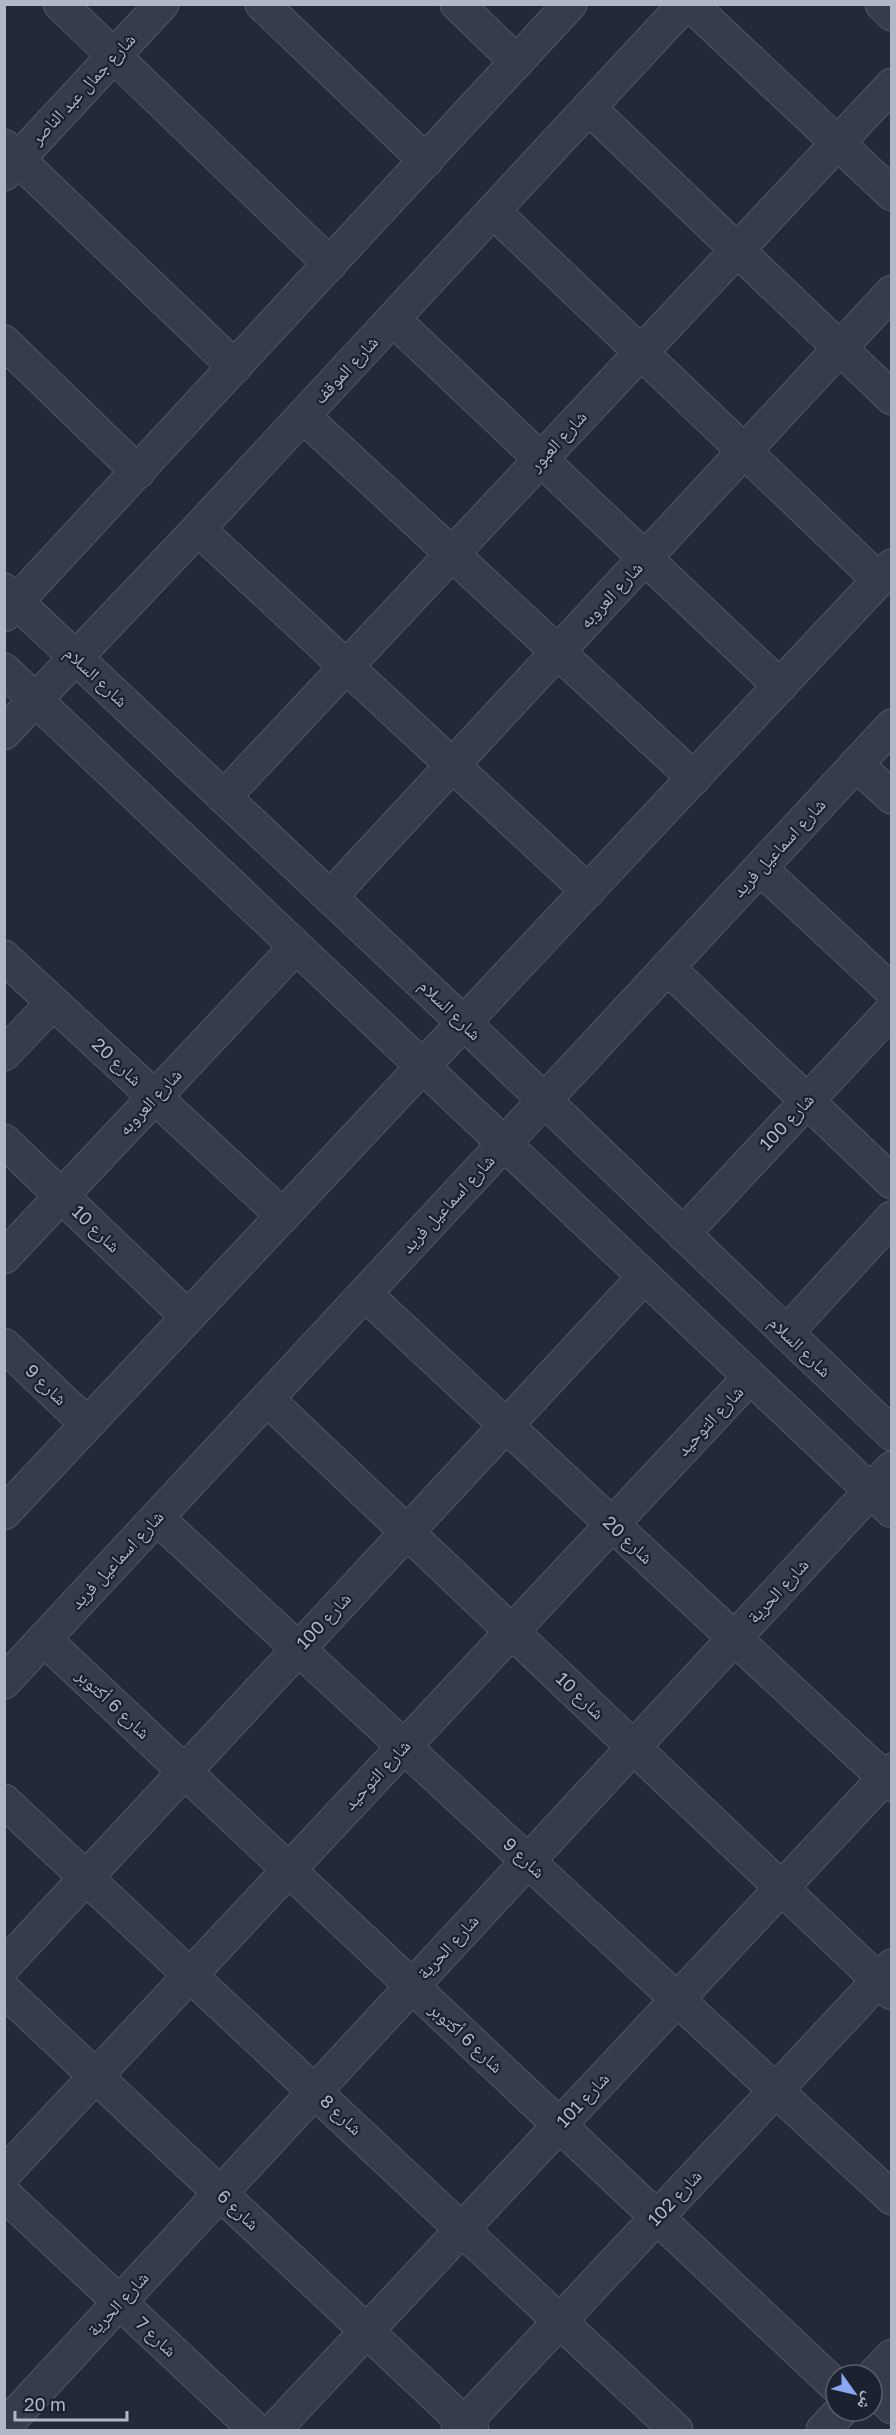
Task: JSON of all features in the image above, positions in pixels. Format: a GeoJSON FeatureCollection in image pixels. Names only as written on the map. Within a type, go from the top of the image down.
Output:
{"type":"FeatureCollection","features":[{"type":"Feature","properties":{"kind":"street"},"geometry":{"type":"LineString","coordinates":[[60,4],[330,264]]}},
{"type":"Feature","properties":{"kind":"street","name":"شارع جمال عبد الناصر"},"geometry":{"type":"LineString","coordinates":[[9,160],[114,56],[162,4]]}},
{"type":"Feature","properties":{"kind":"street"},"geometry":{"type":"LineString","coordinates":[[262,4],[426,161]]}},
{"type":"Feature","properties":{"kind":"street"},"geometry":{"type":"LineString","coordinates":[[457,4],[517,62]]}},
{"type":"Feature","properties":{"kind":"street"},"geometry":{"type":"LineString","coordinates":[[9,602],[138,472],[570,4]]}},
{"type":"Feature","properties":{"kind":"street","name":"شارع الموقف"},"geometry":{"type":"LineString","coordinates":[[4,733],[198,529],[685,4]]}},
{"type":"Feature","properties":{"kind":"street"},"geometry":{"type":"LineString","coordinates":[[690,4],[891,194]]}},
{"type":"Feature","properties":{"kind":"street"},"geometry":{"type":"LineString","coordinates":[[882,4],[891,14]]}},
{"type":"Feature","properties":{"kind":"street","name":"شارع العبور"},"geometry":{"type":"LineString","coordinates":[[224,797],[891,84]]}},
{"type":"Feature","properties":{"kind":"street"},"geometry":{"type":"LineString","coordinates":[[589,108],[891,398]]}},
{"type":"Feature","properties":{"kind":"street"},"geometry":{"type":"LineString","coordinates":[[9,160],[235,367]]}},
{"type":"Feature","properties":{"kind":"street"},"geometry":{"type":"LineString","coordinates":[[4,1513],[885,573],[744,451],[493,211]]}},
{"type":"Feature","properties":{"kind":"street","name":"شارع العروبه"},"geometry":{"type":"LineString","coordinates":[[330,897],[891,292]]}},
{"type":"Feature","properties":{"kind":"street"},"geometry":{"type":"LineString","coordinates":[[393,319],[780,686]]}},
{"type":"Feature","properties":{"kind":"street"},"geometry":{"type":"LineString","coordinates":[[4,342],[138,472]]}},
{"type":"Feature","properties":{"kind":"street"},"geometry":{"type":"LineString","coordinates":[[303,416],[694,778]]}},
{"type":"Feature","properties":{"kind":"street"},"geometry":{"type":"LineString","coordinates":[[198,529],[588,891]]}},
{"type":"Feature","properties":{"kind":"street","name":"شارع السلام"},"geometry":{"type":"LineString","coordinates":[[9,602],[75,656],[464,1023],[891,1434]]}},
{"type":"Feature","properties":{"kind":"street"},"geometry":{"type":"LineString","coordinates":[[4,670],[750,1377],[884,1490]]}},
{"type":"Feature","properties":{"kind":"street","name":"شارع اسماعيل فريد"},"geometry":{"type":"LineString","coordinates":[[4,1682],[891,726]]}},
{"type":"Feature","properties":{"kind":"street"},"geometry":{"type":"LineString","coordinates":[[856,764],[891,797]]}},
{"type":"Feature","properties":{"kind":"street"},"geometry":{"type":"LineString","coordinates":[[760,868],[891,991]]}},
{"type":"Feature","properties":{"kind":"street","name":"شارع العروبه"},"geometry":{"type":"LineString","coordinates":[[4,1257],[296,947]]}},
{"type":"Feature","properties":{"kind":"street","name":"شارع 20"},"geometry":{"type":"LineString","coordinates":[[4,957],[283,1216]]}},
{"type":"Feature","properties":{"kind":"street"},"geometry":{"type":"LineString","coordinates":[[668,968],[891,1182]]}},
{"type":"Feature","properties":{"kind":"street"},"geometry":{"type":"LineString","coordinates":[[4,1054],[53,1003]]}},
{"type":"Feature","properties":{"kind":"street","name":"شارع 100"},"geometry":{"type":"LineString","coordinates":[[683,1234],[891,1010]]}},
{"type":"Feature","properties":{"kind":"street","name":"شارع 10"},"geometry":{"type":"LineString","coordinates":[[4,1141],[188,1317]]}},
{"type":"Feature","properties":{"kind":"street"},"geometry":{"type":"LineString","coordinates":[[786,1333],[891,1218]]}},
{"type":"Feature","properties":{"kind":"street","name":"شارع 100"},"geometry":{"type":"LineString","coordinates":[[4,1966],[644,1277]]}},
{"type":"Feature","properties":{"kind":"street","name":"شارع 20"},"geometry":{"type":"LineString","coordinates":[[365,1294],[734,1638],[889,1778]]}},
{"type":"Feature","properties":{"kind":"street","name":"شارع 9"},"geometry":{"type":"LineString","coordinates":[[4,1345],[87,1424]]}},
{"type":"Feature","properties":{"kind":"street","name":"شارع التوحيد"},"geometry":{"type":"LineString","coordinates":[[4,2174],[750,1377]]}},
{"type":"Feature","properties":{"kind":"street","name":"شارع 10"},"geometry":{"type":"LineString","coordinates":[[267,1399],[782,1887],[887,1980]]}},
{"type":"Feature","properties":{"kind":"street","name":"شارع الحرية"},"geometry":{"type":"LineString","coordinates":[[4,2427],[734,1638],[884,1490]]}},
{"type":"Feature","properties":{"kind":"street","name":"شارع 9"},"geometry":{"type":"LineString","coordinates":[[157,1518],[891,2198]]}},
{"type":"Feature","properties":{"kind":"street","name":"شارع 6 أكتوبر"},"geometry":{"type":"LineString","coordinates":[[44,1639],[824,2375]]}},
{"type":"Feature","properties":{"kind":"street","name":"شارع 101"},"geometry":{"type":"LineString","coordinates":[[274,2430],[782,1887],[889,1778]]}},
{"type":"Feature","properties":{"kind":"street","name":"شارع 8"},"geometry":{"type":"LineString","coordinates":[[4,1801],[676,2430]]}},
{"type":"Feature","properties":{"kind":"street","name":"شارع 102"},"geometry":{"type":"LineString","coordinates":[[465,2428],[560,2321],[775,2091],[887,1980]]}},
{"type":"Feature","properties":{"kind":"street","name":"شارع 6"},"geometry":{"type":"LineString","coordinates":[[4,1990],[367,2330],[465,2428]]}},
{"type":"Feature","properties":{"kind":"street","name":"شارع 7"},"geometry":{"type":"LineString","coordinates":[[4,2194],[256,2430]]}}]}
